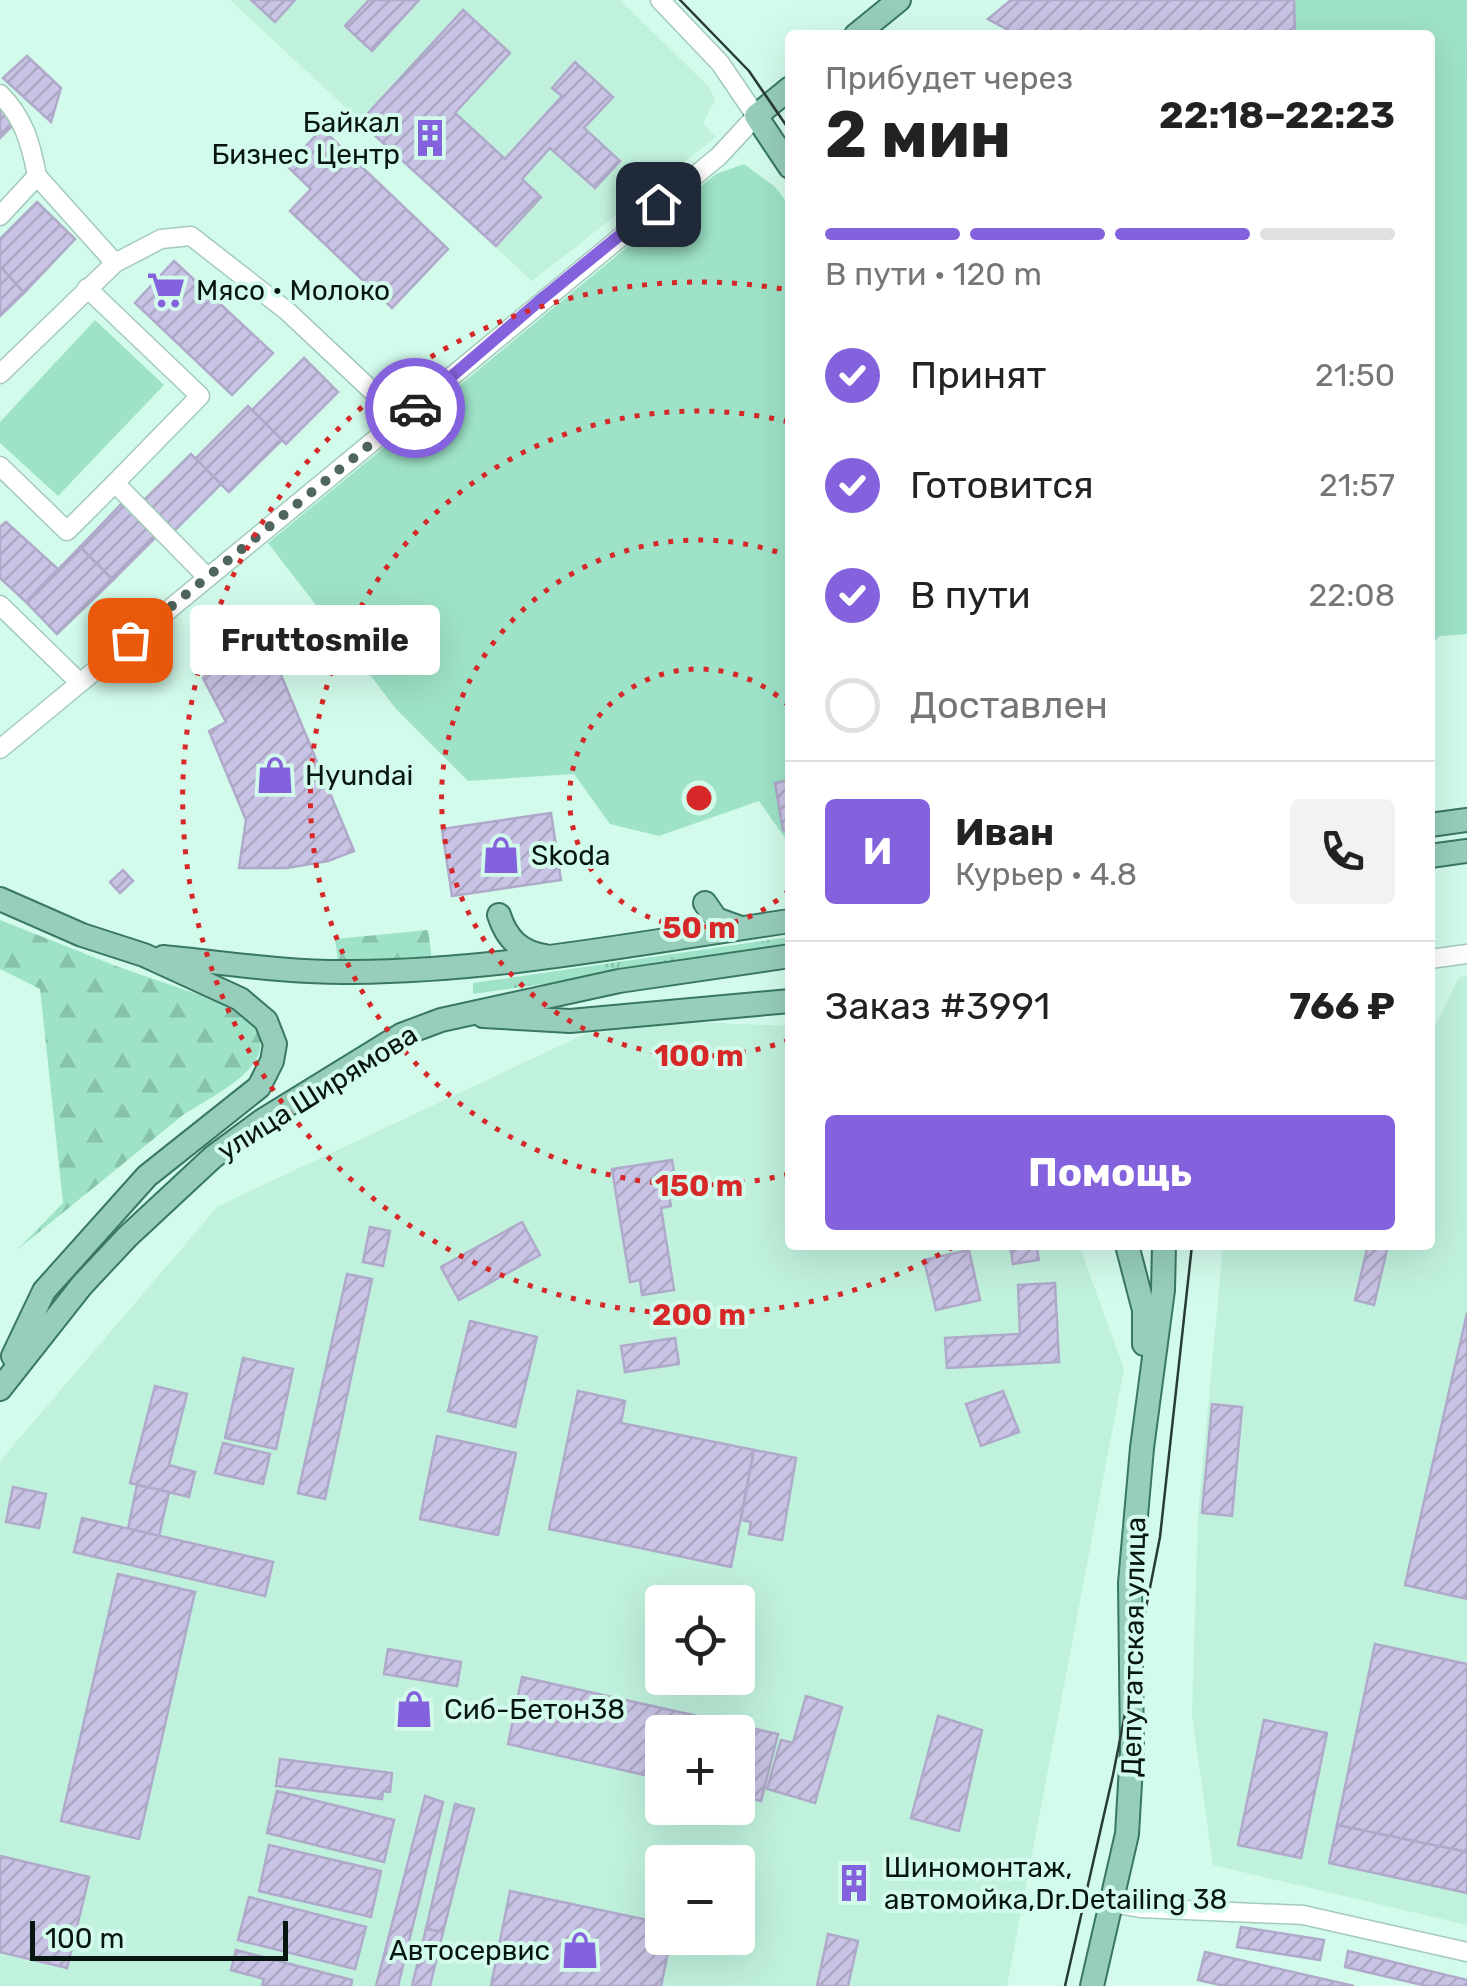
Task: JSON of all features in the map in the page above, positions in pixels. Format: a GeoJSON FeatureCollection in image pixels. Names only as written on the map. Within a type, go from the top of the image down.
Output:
{"type":"FeatureCollection","features":[{"type":"Feature","properties":{"kind":"main road"},"geometry":{"type":"LineString","coordinates":[[862,30],[899,0]]}},
{"type":"Feature","properties":{"kind":"main road"},"geometry":{"type":"LineString","coordinates":[[785,92],[756,116],[785,159]]}},
{"type":"Feature","properties":{"kind":"main road"},"geometry":{"type":"LineString","coordinates":[[1435,824],[1467,820]]}},
{"type":"Feature","properties":{"kind":"main road"},"geometry":{"type":"LineString","coordinates":[[1435,855],[1467,851]]}},
{"type":"Feature","properties":{"kind":"main road"},"geometry":{"type":"LineString","coordinates":[[0,886],[50,922]]}},
{"type":"Feature","properties":{"kind":"main road"},"geometry":{"type":"LineString","coordinates":[[0,898],[50,922],[144,955],[240,999],[254,1009],[273,1035],[272,1061],[259,1086],[147,1176],[44,1291],[0,1386]]}},
{"type":"Feature","properties":{"kind":"main road"},"geometry":{"type":"LineString","coordinates":[[705,903],[716,918],[741,928]]}},
{"type":"Feature","properties":{"kind":"main road"},"geometry":{"type":"LineString","coordinates":[[500,915],[503,929],[525,952],[574,955]]}},
{"type":"Feature","properties":{"kind":"main road"},"geometry":{"type":"LineString","coordinates":[[144,955],[301,971],[446,969],[574,955],[785,921]]}},
{"type":"Feature","properties":{"kind":"main road","name":"улица Ширямова"},"geometry":{"type":"LineString","coordinates":[[0,1386],[127,1236],[213,1157],[262,1120],[401,1034],[464,1015],[620,982],[785,957]]}},
{"type":"Feature","properties":{"kind":"main road"},"geometry":{"type":"LineString","coordinates":[[464,1015],[570,1020],[785,1000]]}},
{"type":"Feature","properties":{"kind":"main road"},"geometry":{"type":"LineString","coordinates":[[1128,1250],[1144,1310],[1144,1437]]}},
{"type":"Feature","properties":{"kind":"main road","name":"Депутатская улица"},"geometry":{"type":"LineString","coordinates":[[1092,1986],[1127,1834],[1132,1750],[1130,1583],[1163,1290],[1164,1250]]}},
{"type":"Feature","properties":{"kind":"street"},"geometry":{"type":"LineString","coordinates":[[0,749],[718,156],[756,116],[720,63],[660,0]]}},
{"type":"Feature","properties":{"kind":"street"},"geometry":{"type":"LineString","coordinates":[[0,94],[12,106],[30,138],[36,176],[115,262]]}},
{"type":"Feature","properties":{"kind":"street"},"geometry":{"type":"LineString","coordinates":[[0,216],[36,176]]}},
{"type":"Feature","properties":{"kind":"street"},"geometry":{"type":"LineString","coordinates":[[0,374],[115,262],[161,239],[191,236],[287,312],[402,419]]}},
{"type":"Feature","properties":{"kind":"street"},"geometry":{"type":"LineString","coordinates":[[0,466],[67,531],[200,396],[87,288]]}},
{"type":"Feature","properties":{"kind":"street"},"geometry":{"type":"LineString","coordinates":[[115,483],[206,577]]}},
{"type":"Feature","properties":{"kind":"street"},"geometry":{"type":"LineString","coordinates":[[0,605],[78,682]]}},
{"type":"Feature","properties":{"kind":"street"},"geometry":{"type":"LineString","coordinates":[[1435,958],[1467,954]]}},
{"type":"Feature","properties":{"kind":"street"},"geometry":{"type":"LineString","coordinates":[[1112,1903],[1140,1908],[1303,1915],[1467,1952]]}},
{"type":"Feature","properties":{"kind":"shaded area"},"geometry":{"type":"Polygon","coordinates":[[[230,0],[620,0],[709,87],[715,100],[703,123],[716,137],[532,281],[230,0]]]}},
{"type":"Feature","properties":{"kind":"shaded area"},"geometry":{"type":"Polygon","coordinates":[[[1467,976],[1467,1925],[1213,1865],[1192,1715],[1198,1515],[1223,1250],[1435,1250],[1435,1025],[1459,977],[1467,976]]]}},
{"type":"Feature","properties":{"kind":"shaded area"},"geometry":{"type":"Polygon","coordinates":[[[693,1022],[785,1026],[785,1250],[1081,1250],[1124,1369],[1007,1986],[0,1986],[0,1461],[218,1206],[585,1034],[693,1022]]]}},
{"type":"Feature","properties":{"kind":"green space"},"geometry":{"type":"Polygon","coordinates":[[[1286,0],[1467,0],[1467,634],[1440,636],[1435,640],[1435,30],[1288,30],[1286,0]]]}},
{"type":"Feature","properties":{"kind":"green space"},"geometry":{"type":"Polygon","coordinates":[[[744,164],[785,200],[785,838],[759,801],[659,836],[610,824],[574,774],[468,781],[397,710],[268,543],[716,174],[744,164]]]}},
{"type":"Feature","properties":{"kind":"green space"},"geometry":{"type":"Polygon","coordinates":[[[95,320],[164,385],[58,496],[0,443],[0,422],[95,320]]]}},
{"type":"Feature","properties":{"kind":"green space"},"geometry":{"type":"Polygon","coordinates":[[[0,920],[235,1007],[253,1025],[260,1042],[248,1071],[183,1115],[17,1250],[63,1203],[40,989],[0,969],[0,920]]]}},
{"type":"Feature","properties":{"kind":"green space"},"geometry":{"type":"Polygon","coordinates":[[[428,930],[432,960],[338,960],[335,939],[428,930]]]}},
{"type":"Feature","properties":{"kind":"green space"},"geometry":{"type":"Polygon","coordinates":[[[785,938],[785,950],[473,994],[473,983],[785,938]]]}},
{"type":"Feature","properties":{"kind":"building"},"geometry":{"type":"Polygon","coordinates":[[[251,0],[295,0],[275,22],[251,0]]]}},
{"type":"Feature","properties":{"kind":"building"},"geometry":{"type":"Polygon","coordinates":[[[369,0],[419,0],[372,51],[345,26],[369,0]]]}},
{"type":"Feature","properties":{"kind":"building"},"geometry":{"type":"Polygon","coordinates":[[[1011,0],[1294,0],[1295,30],[1008,30],[988,19],[1011,0]]]}},
{"type":"Feature","properties":{"kind":"building","name":"Байкал Бизнес Центр"},"geometry":{"type":"Polygon","coordinates":[[[463,10],[510,53],[455,113],[505,159],[562,96],[552,88],[575,62],[613,97],[584,128],[620,161],[595,188],[550,148],[522,179],[541,197],[496,246],[360,122],[463,10]]]}},
{"type":"Feature","properties":{"kind":"building"},"geometry":{"type":"Polygon","coordinates":[[[27,56],[61,88],[51,122],[3,78],[27,56]]]}},
{"type":"Feature","properties":{"kind":"building"},"geometry":{"type":"Polygon","coordinates":[[[0,108],[15,123],[0,138],[0,108]]]}},
{"type":"Feature","properties":{"kind":"building"},"geometry":{"type":"Polygon","coordinates":[[[322,129],[448,249],[392,308],[290,211],[311,189],[287,166],[322,129]]]}},
{"type":"Feature","properties":{"kind":"building"},"geometry":{"type":"Polygon","coordinates":[[[37,202],[75,239],[24,293],[0,266],[0,239],[37,202]]]}},
{"type":"Feature","properties":{"kind":"building"},"geometry":{"type":"Polygon","coordinates":[[[174,261],[273,353],[232,395],[135,303],[174,261]]]}},
{"type":"Feature","properties":{"kind":"building"},"geometry":{"type":"Polygon","coordinates":[[[0,266],[24,293],[0,316],[0,266]]]}},
{"type":"Feature","properties":{"kind":"building"},"geometry":{"type":"Polygon","coordinates":[[[304,358],[338,392],[286,444],[252,410],[304,358]]]}},
{"type":"Feature","properties":{"kind":"building"},"geometry":{"type":"Polygon","coordinates":[[[248,406],[282,440],[229,492],[195,459],[248,406]]]}},
{"type":"Feature","properties":{"kind":"building"},"geometry":{"type":"Polygon","coordinates":[[[191,454],[221,484],[170,535],[139,505],[191,454]]]}},
{"type":"Feature","properties":{"kind":"building"},"geometry":{"type":"Polygon","coordinates":[[[126,499],[160,533],[113,580],[80,547],[126,499]]]}},
{"type":"Feature","properties":{"kind":"building"},"geometry":{"type":"Polygon","coordinates":[[[6,522],[58,569],[26,602],[0,578],[0,527],[6,522]]]}},
{"type":"Feature","properties":{"kind":"building"},"geometry":{"type":"Polygon","coordinates":[[[80,547],[113,580],[57,634],[26,602],[80,547]]]}},
{"type":"Feature","properties":{"kind":"building","name":"Hyundai"},"geometry":{"type":"Polygon","coordinates":[[[267,641],[354,851],[328,861],[287,868],[239,868],[246,820],[209,731],[226,722],[203,678],[224,658],[267,641]]]}},
{"type":"Feature","properties":{"kind":"building"},"geometry":{"type":"Polygon","coordinates":[[[785,781],[785,830],[783,830],[775,783],[785,781]]]}},
{"type":"Feature","properties":{"kind":"building","name":"Skoda"},"geometry":{"type":"Polygon","coordinates":[[[551,813],[561,880],[452,896],[442,829],[551,813]]]}},
{"type":"Feature","properties":{"kind":"building"},"geometry":{"type":"Polygon","coordinates":[[[123,870],[133,881],[120,893],[110,882],[123,870]]]}},
{"type":"Feature","properties":{"kind":"building"},"geometry":{"type":"Polygon","coordinates":[[[672,1160],[676,1186],[667,1187],[671,1206],[661,1208],[674,1290],[642,1295],[640,1280],[630,1282],[612,1169],[672,1160]]]}},
{"type":"Feature","properties":{"kind":"building"},"geometry":{"type":"Polygon","coordinates":[[[522,1222],[540,1255],[459,1300],[441,1267],[522,1222]]]}},
{"type":"Feature","properties":{"kind":"building"},"geometry":{"type":"Polygon","coordinates":[[[370,1227],[390,1231],[383,1266],[363,1262],[370,1227]]]}},
{"type":"Feature","properties":{"kind":"building"},"geometry":{"type":"Polygon","coordinates":[[[969,1250],[980,1300],[936,1310],[924,1260],[969,1250]]]}},
{"type":"Feature","properties":{"kind":"building"},"geometry":{"type":"Polygon","coordinates":[[[1011,1250],[1037,1250],[1039,1260],[1013,1264],[1011,1250]]]}},
{"type":"Feature","properties":{"kind":"building"},"geometry":{"type":"Polygon","coordinates":[[[1367,1250],[1387,1250],[1374,1305],[1355,1300],[1367,1250]]]}},
{"type":"Feature","properties":{"kind":"building"},"geometry":{"type":"Polygon","coordinates":[[[347,1274],[372,1279],[325,1499],[298,1493],[347,1274]]]}},
{"type":"Feature","properties":{"kind":"building"},"geometry":{"type":"Polygon","coordinates":[[[1055,1283],[1059,1362],[947,1368],[945,1338],[1020,1334],[1018,1285],[1055,1283]]]}},
{"type":"Feature","properties":{"kind":"building"},"geometry":{"type":"Polygon","coordinates":[[[1467,1313],[1467,1599],[1405,1585],[1467,1313]]]}},
{"type":"Feature","properties":{"kind":"building"},"geometry":{"type":"Polygon","coordinates":[[[470,1321],[537,1337],[515,1427],[448,1411],[470,1321]]]}},
{"type":"Feature","properties":{"kind":"building"},"geometry":{"type":"Polygon","coordinates":[[[675,1338],[679,1364],[625,1372],[621,1346],[675,1338]]]}},
{"type":"Feature","properties":{"kind":"building"},"geometry":{"type":"Polygon","coordinates":[[[243,1358],[293,1369],[276,1449],[225,1438],[243,1358]]]}},
{"type":"Feature","properties":{"kind":"building"},"geometry":{"type":"Polygon","coordinates":[[[155,1386],[187,1394],[169,1465],[195,1472],[189,1497],[130,1483],[155,1386]]]}},
{"type":"Feature","properties":{"kind":"building"},"geometry":{"type":"Polygon","coordinates":[[[578,1391],[625,1401],[621,1423],[754,1450],[731,1567],[549,1529],[578,1391]]]}},
{"type":"Feature","properties":{"kind":"building"},"geometry":{"type":"Polygon","coordinates":[[[1003,1391],[1019,1432],[981,1446],[966,1404],[1003,1391]]]}},
{"type":"Feature","properties":{"kind":"building"},"geometry":{"type":"Polygon","coordinates":[[[1212,1404],[1242,1407],[1232,1516],[1202,1513],[1212,1404]]]}},
{"type":"Feature","properties":{"kind":"building"},"geometry":{"type":"Polygon","coordinates":[[[437,1436],[516,1453],[498,1535],[420,1519],[437,1436]]]}},
{"type":"Feature","properties":{"kind":"building"},"geometry":{"type":"Polygon","coordinates":[[[223,1443],[270,1454],[263,1484],[215,1473],[223,1443]]]}},
{"type":"Feature","properties":{"kind":"building"},"geometry":{"type":"Polygon","coordinates":[[[754,1450],[796,1458],[782,1540],[749,1534],[751,1522],[741,1520],[754,1450]]]}},
{"type":"Feature","properties":{"kind":"building"},"geometry":{"type":"Polygon","coordinates":[[[137,1485],[169,1492],[159,1536],[128,1529],[137,1485]]]}},
{"type":"Feature","properties":{"kind":"building"},"geometry":{"type":"Polygon","coordinates":[[[13,1487],[46,1494],[39,1528],[6,1522],[13,1487]]]}},
{"type":"Feature","properties":{"kind":"building"},"geometry":{"type":"Polygon","coordinates":[[[82,1518],[273,1562],[265,1596],[74,1552],[82,1518]]]}},
{"type":"Feature","properties":{"kind":"building"},"geometry":{"type":"Polygon","coordinates":[[[118,1574],[195,1592],[139,1839],[61,1821],[118,1574]]]}},
{"type":"Feature","properties":{"kind":"building"},"geometry":{"type":"Polygon","coordinates":[[[1375,1644],[1467,1664],[1467,1852],[1337,1825],[1375,1644]]]}},
{"type":"Feature","properties":{"kind":"building"},"geometry":{"type":"Polygon","coordinates":[[[388,1649],[461,1662],[457,1686],[384,1674],[388,1649]]]}},
{"type":"Feature","properties":{"kind":"building"},"geometry":{"type":"Polygon","coordinates":[[[522,1677],[693,1715],[645,1715],[645,1775],[508,1744],[522,1677]]]}},
{"type":"Feature","properties":{"kind":"building"},"geometry":{"type":"Polygon","coordinates":[[[806,1696],[842,1707],[815,1803],[767,1789],[781,1740],[793,1743],[806,1696]]]}},
{"type":"Feature","properties":{"kind":"building"},"geometry":{"type":"Polygon","coordinates":[[[410,1701],[428,1705],[425,1716],[407,1712],[410,1701]]]}},
{"type":"Feature","properties":{"kind":"building"},"geometry":{"type":"Polygon","coordinates":[[[938,1716],[982,1730],[959,1831],[911,1818],[938,1716]]]}},
{"type":"Feature","properties":{"kind":"building"},"geometry":{"type":"Polygon","coordinates":[[[1264,1720],[1327,1733],[1301,1858],[1238,1845],[1264,1720]]]}},
{"type":"Feature","properties":{"kind":"building"},"geometry":{"type":"Polygon","coordinates":[[[755,1729],[778,1734],[761,1801],[755,1800],[755,1729]]]}},
{"type":"Feature","properties":{"kind":"building"},"geometry":{"type":"Polygon","coordinates":[[[280,1759],[392,1773],[390,1792],[383,1791],[382,1799],[276,1786],[280,1759]]]}},
{"type":"Feature","properties":{"kind":"building"},"geometry":{"type":"Polygon","coordinates":[[[277,1791],[394,1820],[384,1862],[267,1833],[277,1791]]]}},
{"type":"Feature","properties":{"kind":"building"},"geometry":{"type":"Polygon","coordinates":[[[425,1796],[443,1802],[398,1986],[376,1986],[425,1796]]]}},
{"type":"Feature","properties":{"kind":"building"},"geometry":{"type":"Polygon","coordinates":[[[455,1804],[474,1809],[443,1932],[426,1929],[455,1804]]]}},
{"type":"Feature","properties":{"kind":"building"},"geometry":{"type":"Polygon","coordinates":[[[1337,1825],[1467,1852],[1467,1893],[1329,1863],[1337,1825]]]}},
{"type":"Feature","properties":{"kind":"building"},"geometry":{"type":"Polygon","coordinates":[[[269,1845],[381,1871],[371,1917],[259,1891],[269,1845]]]}},
{"type":"Feature","properties":{"kind":"building"},"geometry":{"type":"Polygon","coordinates":[[[0,1856],[89,1877],[67,1968],[0,1952],[0,1856]]]}},
{"type":"Feature","properties":{"kind":"building","name":"Шиномонтаж, автомойка,Dr.Detailing 38"},"geometry":{"type":"Polygon","coordinates":[[[844,1872],[868,1877],[864,1893],[841,1889],[844,1872]]]}},
{"type":"Feature","properties":{"kind":"building"},"geometry":{"type":"Polygon","coordinates":[[[510,1891],[645,1919],[645,1955],[667,1955],[661,1986],[491,1986],[510,1891]]]}},
{"type":"Feature","properties":{"kind":"building"},"geometry":{"type":"Polygon","coordinates":[[[249,1897],[366,1927],[355,1969],[238,1940],[249,1897]]]}},
{"type":"Feature","properties":{"kind":"building"},"geometry":{"type":"Polygon","coordinates":[[[1241,1927],[1324,1940],[1320,1960],[1237,1947],[1241,1927]]]}},
{"type":"Feature","properties":{"kind":"building"},"geometry":{"type":"Polygon","coordinates":[[[426,1929],[443,1932],[430,1986],[412,1986],[426,1929]]]}},
{"type":"Feature","properties":{"kind":"building"},"geometry":{"type":"Polygon","coordinates":[[[828,1934],[858,1941],[848,1986],[817,1986],[828,1934]]]}},
{"type":"Feature","properties":{"kind":"building"},"geometry":{"type":"Polygon","coordinates":[[[236,1950],[352,1980],[351,1986],[262,1986],[264,1979],[231,1970],[236,1950]]]}},
{"type":"Feature","properties":{"kind":"building"},"geometry":{"type":"Polygon","coordinates":[[[1348,1951],[1467,1980],[1467,1986],[1427,1986],[1345,1967],[1348,1951]]]}},
{"type":"Feature","properties":{"kind":"building"},"geometry":{"type":"Polygon","coordinates":[[[1205,1952],[1354,1986],[1225,1986],[1198,1980],[1205,1952]]]}},
{"type":"Feature","properties":{"kind":"tram line"},"geometry":{"type":"LineString","coordinates":[[680,0],[749,71],[785,124]]}},
{"type":"Feature","properties":{"kind":"tram line"},"geometry":{"type":"LineString","coordinates":[[1065,1986],[1113,1775],[1160,1537],[1191,1250]]}},
{"type":"Feature","properties":{"kind":"way so far"},"geometry":{"type":"LineString","coordinates":[[130,640],[415,408]]}},
{"type":"Feature","properties":{"kind":"place","name":"Байкал Бизнес Центр"},"geometry":{"type":"Point","coordinates":[430,138]}},
{"type":"Feature","properties":{"kind":"place","name":"Мясо • Молоко"},"geometry":{"type":"Point","coordinates":[166,290]}},
{"type":"Feature","properties":{"kind":"place","name":"Fruttosmile"},"geometry":{"type":"Point","coordinates":[130,640]}},
{"type":"Feature","properties":{"kind":"place","name":"Hyundai"},"geometry":{"type":"Point","coordinates":[275,775]}},
{"type":"Feature","properties":{"kind":"place","name":"Skoda"},"geometry":{"type":"Point","coordinates":[501,855]}},
{"type":"Feature","properties":{"kind":"place","name":"Сиб-Бетон38"},"geometry":{"type":"Point","coordinates":[414,1709]}},
{"type":"Feature","properties":{"kind":"place","name":"Шиномонтаж, автомойка,Dr.Detailing 38"},"geometry":{"type":"Point","coordinates":[854,1883]}},
{"type":"Feature","properties":{"kind":"place","name":"Автосервис"},"geometry":{"type":"Point","coordinates":[580,1950]}},
{"type":"Feature","properties":{"kind":"route"},"geometry":{"type":"LineString","coordinates":[[415,408],[658,204]]}}]}
